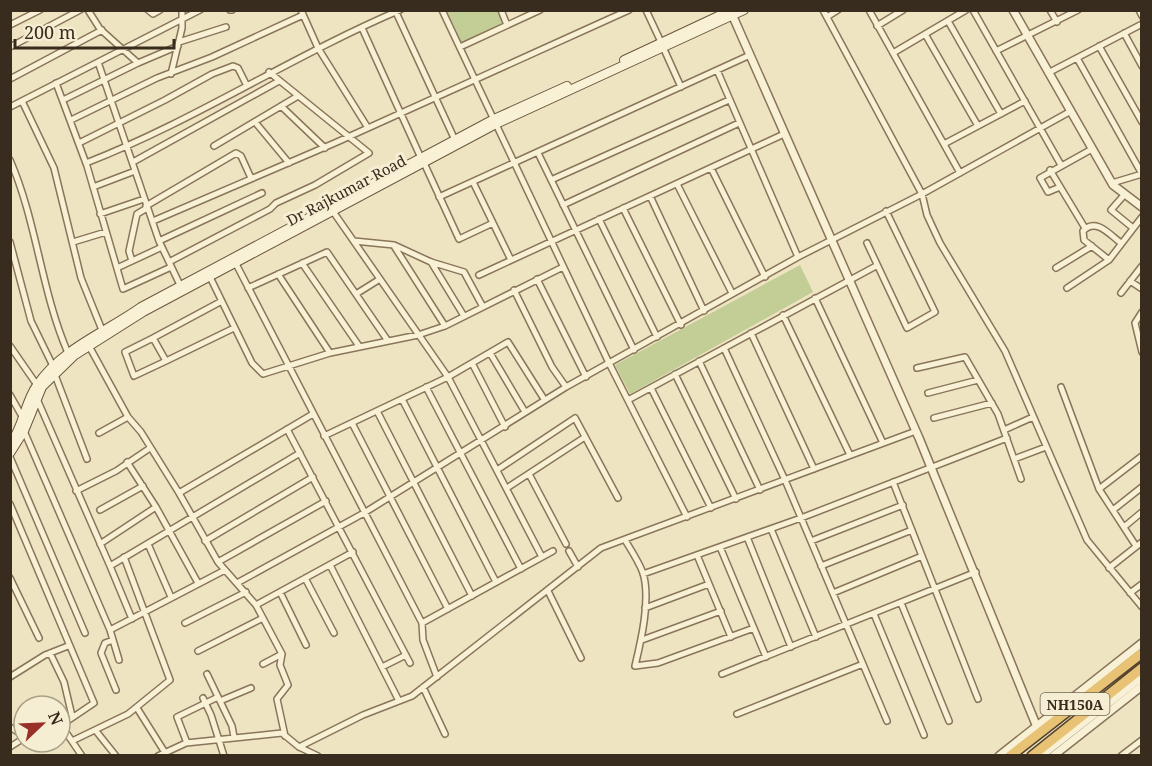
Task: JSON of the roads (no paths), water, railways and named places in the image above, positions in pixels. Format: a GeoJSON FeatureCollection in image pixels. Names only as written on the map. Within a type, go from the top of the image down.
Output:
{"type":"FeatureCollection","features":[{"type":"Feature","properties":{"kind":"highway","name":"NH150A"},"geometry":{"type":"LineString","coordinates":[[1010,756],[1038,729],[1142,653]]}},
{"type":"Feature","properties":{"kind":"highway","name":"NH150A"},"geometry":{"type":"LineString","coordinates":[[1032,756],[1142,668]]}},
{"type":"Feature","properties":{"kind":"main road","name":"Dr Rajkumar Road"},"geometry":{"type":"LineString","coordinates":[[422,161],[455,140],[732,12],[744,10]]}},
{"type":"Feature","properties":{"kind":"main road","name":"Dr Rajkumar Road"},"geometry":{"type":"LineString","coordinates":[[10,455],[24,431],[42,387],[68,353],[102,330],[495,122]]}},
{"type":"Feature","properties":{"kind":"main road","name":"Dr Rajkumar Road"},"geometry":{"type":"LineString","coordinates":[[10,444],[37,385],[54,370],[143,312],[182,289],[210,277],[235,261]]}},
{"type":"Feature","properties":{"kind":"street"},"geometry":{"type":"LineString","coordinates":[[21,10],[24,18]]}},
{"type":"Feature","properties":{"kind":"street"},"geometry":{"type":"LineString","coordinates":[[10,25],[40,10]]}},
{"type":"Feature","properties":{"kind":"street"},"geometry":{"type":"LineString","coordinates":[[10,47],[80,10]]}},
{"type":"Feature","properties":{"kind":"street"},"geometry":{"type":"LineString","coordinates":[[88,10],[102,30],[121,50],[138,63]]}},
{"type":"Feature","properties":{"kind":"street"},"geometry":{"type":"LineString","coordinates":[[148,10],[153,14],[160,10]]}},
{"type":"Feature","properties":{"kind":"street"},"geometry":{"type":"LineString","coordinates":[[171,74],[183,18],[182,10]]}},
{"type":"Feature","properties":{"kind":"street"},"geometry":{"type":"LineString","coordinates":[[10,107],[200,10]]}},
{"type":"Feature","properties":{"kind":"street"},"geometry":{"type":"LineString","coordinates":[[442,10],[609,363],[687,517]]}},
{"type":"Feature","properties":{"kind":"street"},"geometry":{"type":"LineString","coordinates":[[501,10],[507,25]]}},
{"type":"Feature","properties":{"kind":"street"},"geometry":{"type":"LineString","coordinates":[[460,47],[540,10]]}},
{"type":"Feature","properties":{"kind":"street"},"geometry":{"type":"LineString","coordinates":[[153,221],[350,137],[629,10]]}},
{"type":"Feature","properties":{"kind":"street"},"geometry":{"type":"LineString","coordinates":[[646,10],[681,87]]}},
{"type":"Feature","properties":{"kind":"street"},"geometry":{"type":"LineString","coordinates":[[823,10],[922,194],[927,215],[940,243],[1005,351],[1087,540],[1142,607]]}},
{"type":"Feature","properties":{"kind":"street"},"geometry":{"type":"LineString","coordinates":[[827,17],[838,10]]}},
{"type":"Feature","properties":{"kind":"street"},"geometry":{"type":"LineString","coordinates":[[869,10],[960,173]]}},
{"type":"Feature","properties":{"kind":"street"},"geometry":{"type":"LineString","coordinates":[[877,26],[903,10]]}},
{"type":"Feature","properties":{"kind":"street"},"geometry":{"type":"LineString","coordinates":[[893,53],[966,10]]}},
{"type":"Feature","properties":{"kind":"street"},"geometry":{"type":"LineString","coordinates":[[973,10],[1061,165]]}},
{"type":"Feature","properties":{"kind":"street"},"geometry":{"type":"LineString","coordinates":[[1013,10],[1112,183],[1142,207]]}},
{"type":"Feature","properties":{"kind":"street"},"geometry":{"type":"LineString","coordinates":[[1050,10],[1057,22]]}},
{"type":"Feature","properties":{"kind":"street"},"geometry":{"type":"LineString","coordinates":[[996,51],[1078,10]]}},
{"type":"Feature","properties":{"kind":"street"},"geometry":{"type":"LineString","coordinates":[[1138,10],[1142,16]]}},
{"type":"Feature","properties":{"kind":"street"},"geometry":{"type":"LineString","coordinates":[[86,163],[127,147],[268,72],[397,11],[455,140]]}},
{"type":"Feature","properties":{"kind":"street"},"geometry":{"type":"LineString","coordinates":[[732,12],[916,431],[1038,729]]}},
{"type":"Feature","properties":{"kind":"street"},"geometry":{"type":"LineString","coordinates":[[70,120],[302,13],[318,48],[368,128]]}},
{"type":"Feature","properties":{"kind":"street"},"geometry":{"type":"LineString","coordinates":[[948,21],[1001,114]]}},
{"type":"Feature","properties":{"kind":"street"},"geometry":{"type":"LineString","coordinates":[[1048,73],[1142,24]]}},
{"type":"Feature","properties":{"kind":"street"},"geometry":{"type":"LineString","coordinates":[[63,100],[178,44],[226,27]]}},
{"type":"Feature","properties":{"kind":"street"},"geometry":{"type":"LineString","coordinates":[[362,28],[459,239],[493,224]]}},
{"type":"Feature","properties":{"kind":"street"},"geometry":{"type":"LineString","coordinates":[[10,78],[102,30]]}},
{"type":"Feature","properties":{"kind":"street"},"geometry":{"type":"LineString","coordinates":[[1124,33],[1142,66]]}},
{"type":"Feature","properties":{"kind":"street"},"geometry":{"type":"LineString","coordinates":[[926,34],[978,126]]}},
{"type":"Feature","properties":{"kind":"street"},"geometry":{"type":"LineString","coordinates":[[1100,46],[1142,122]]}},
{"type":"Feature","properties":{"kind":"street"},"geometry":{"type":"LineString","coordinates":[[439,197],[750,55]]}},
{"type":"Feature","properties":{"kind":"street"},"geometry":{"type":"LineString","coordinates":[[1077,58],[1142,174],[1112,183]]}},
{"type":"Feature","properties":{"kind":"street"},"geometry":{"type":"LineString","coordinates":[[98,62],[144,199],[161,244],[182,289]]}},
{"type":"Feature","properties":{"kind":"street"},"geometry":{"type":"LineString","coordinates":[[79,143],[120,124],[212,74],[233,66],[238,69],[246,84]]}},
{"type":"Feature","properties":{"kind":"street"},"geometry":{"type":"LineString","coordinates":[[717,70],[798,257]]}},
{"type":"Feature","properties":{"kind":"street"},"geometry":{"type":"LineString","coordinates":[[56,83],[86,163],[123,289],[270,209],[276,202],[315,184],[369,153],[268,72]]}},
{"type":"Feature","properties":{"kind":"street"},"geometry":{"type":"LineString","coordinates":[[133,162],[279,81]]}},
{"type":"Feature","properties":{"kind":"street"},"geometry":{"type":"LineString","coordinates":[[214,146],[298,96]]}},
{"type":"Feature","properties":{"kind":"street"},"geometry":{"type":"LineString","coordinates":[[551,180],[729,100]]}},
{"type":"Feature","properties":{"kind":"street"},"geometry":{"type":"LineString","coordinates":[[22,101],[54,168],[81,278],[102,330]]}},
{"type":"Feature","properties":{"kind":"street"},"geometry":{"type":"LineString","coordinates":[[944,144],[1025,102]]}},
{"type":"Feature","properties":{"kind":"street"},"geometry":{"type":"LineString","coordinates":[[281,106],[325,148]]}},
{"type":"Feature","properties":{"kind":"street"},"geometry":{"type":"LineString","coordinates":[[237,583],[364,513],[505,427],[544,399],[681,325],[732,293],[922,194],[1071,111]]}},
{"type":"Feature","properties":{"kind":"street"},"geometry":{"type":"LineString","coordinates":[[255,122],[289,163]]}},
{"type":"Feature","properties":{"kind":"street"},"geometry":{"type":"LineString","coordinates":[[563,205],[739,123]]}},
{"type":"Feature","properties":{"kind":"street"},"geometry":{"type":"LineString","coordinates":[[479,275],[784,134]]}},
{"type":"Feature","properties":{"kind":"street"},"geometry":{"type":"LineString","coordinates":[[1060,187],[1048,192],[1040,178],[1050,170],[1092,149]]}},
{"type":"Feature","properties":{"kind":"street"},"geometry":{"type":"LineString","coordinates":[[132,261],[129,251],[137,213],[236,153],[241,156],[251,178]]}},
{"type":"Feature","properties":{"kind":"street"},"geometry":{"type":"LineString","coordinates":[[538,153],[634,350]]}},
{"type":"Feature","properties":{"kind":"street"},"geometry":{"type":"LineString","coordinates":[[10,160],[23,189],[51,304],[68,353]]}},
{"type":"Feature","properties":{"kind":"street"},"geometry":{"type":"LineString","coordinates":[[711,168],[765,277]]}},
{"type":"Feature","properties":{"kind":"street"},"geometry":{"type":"LineString","coordinates":[[1050,170],[1085,228],[1082,237],[1109,260]]}},
{"type":"Feature","properties":{"kind":"street"},"geometry":{"type":"LineString","coordinates":[[93,187],[135,171]]}},
{"type":"Feature","properties":{"kind":"street"},"geometry":{"type":"LineString","coordinates":[[473,182],[511,260]]}},
{"type":"Feature","properties":{"kind":"street"},"geometry":{"type":"LineString","coordinates":[[676,184],[732,293]]}},
{"type":"Feature","properties":{"kind":"street"},"geometry":{"type":"LineString","coordinates":[[117,268],[262,193]]}},
{"type":"Feature","properties":{"kind":"street"},"geometry":{"type":"LineString","coordinates":[[1125,194],[1111,210],[1133,228]]}},
{"type":"Feature","properties":{"kind":"street"},"geometry":{"type":"LineString","coordinates":[[650,196],[704,311]]}},
{"type":"Feature","properties":{"kind":"street"},"geometry":{"type":"LineString","coordinates":[[100,214],[144,199]]}},
{"type":"Feature","properties":{"kind":"street"},"geometry":{"type":"LineString","coordinates":[[623,208],[681,325]]}},
{"type":"Feature","properties":{"kind":"street"},"geometry":{"type":"LineString","coordinates":[[332,209],[448,377],[542,557]]}},
{"type":"Feature","properties":{"kind":"street"},"geometry":{"type":"LineString","coordinates":[[867,243],[907,328],[935,312],[886,211]]}},
{"type":"Feature","properties":{"kind":"street"},"geometry":{"type":"LineString","coordinates":[[1067,288],[1109,260],[1142,217]]}},
{"type":"Feature","properties":{"kind":"street"},"geometry":{"type":"LineString","coordinates":[[599,219],[657,338]]}},
{"type":"Feature","properties":{"kind":"street"},"geometry":{"type":"LineString","coordinates":[[1085,228],[1096,225],[1121,243]]}},
{"type":"Feature","properties":{"kind":"street"},"geometry":{"type":"LineString","coordinates":[[73,242],[106,232]]}},
{"type":"Feature","properties":{"kind":"street"},"geometry":{"type":"LineString","coordinates":[[354,241],[394,245],[431,262],[464,272],[483,307]]}},
{"type":"Feature","properties":{"kind":"street"},"geometry":{"type":"LineString","coordinates":[[10,242],[31,321],[54,370],[87,459]]}},
{"type":"Feature","properties":{"kind":"street"},"geometry":{"type":"LineString","coordinates":[[394,245],[446,326]]}},
{"type":"Feature","properties":{"kind":"street"},"geometry":{"type":"LineString","coordinates":[[1056,268],[1092,246]]}},
{"type":"Feature","properties":{"kind":"street"},"geometry":{"type":"LineString","coordinates":[[248,288],[327,252],[388,341]]}},
{"type":"Feature","properties":{"kind":"street"},"geometry":{"type":"LineString","coordinates":[[235,261],[422,623],[423,640],[436,677]]}},
{"type":"Feature","properties":{"kind":"street"},"geometry":{"type":"LineString","coordinates":[[431,262],[464,316]]}},
{"type":"Feature","properties":{"kind":"street"},"geometry":{"type":"LineString","coordinates":[[302,263],[359,346]]}},
{"type":"Feature","properties":{"kind":"street"},"geometry":{"type":"LineString","coordinates":[[628,400],[876,266]]}},
{"type":"Feature","properties":{"kind":"street"},"geometry":{"type":"LineString","coordinates":[[210,277],[220,302],[252,363],[263,374],[330,353],[418,335],[446,326],[563,267]]}},
{"type":"Feature","properties":{"kind":"street"},"geometry":{"type":"LineString","coordinates":[[1121,293],[1141,270]]}},
{"type":"Feature","properties":{"kind":"street"},"geometry":{"type":"LineString","coordinates":[[278,274],[330,353]]}},
{"type":"Feature","properties":{"kind":"street"},"geometry":{"type":"LineString","coordinates":[[356,294],[380,279]]}},
{"type":"Feature","properties":{"kind":"street"},"geometry":{"type":"LineString","coordinates":[[537,279],[586,376]]}},
{"type":"Feature","properties":{"kind":"street"},"geometry":{"type":"LineString","coordinates":[[1130,281],[1142,289]]}},
{"type":"Feature","properties":{"kind":"street"},"geometry":{"type":"LineString","coordinates":[[514,290],[552,367],[566,387]]}},
{"type":"Feature","properties":{"kind":"street"},"geometry":{"type":"LineString","coordinates":[[815,298],[883,443]]}},
{"type":"Feature","properties":{"kind":"street"},"geometry":{"type":"LineString","coordinates":[[220,302],[125,352],[134,376],[234,328]]}},
{"type":"Feature","properties":{"kind":"street"},"geometry":{"type":"LineString","coordinates":[[1142,312],[1135,323],[1142,352]]}},
{"type":"Feature","properties":{"kind":"street"},"geometry":{"type":"LineString","coordinates":[[783,315],[850,455]]}},
{"type":"Feature","properties":{"kind":"street"},"geometry":{"type":"LineString","coordinates":[[751,333],[814,469]]}},
{"type":"Feature","properties":{"kind":"street"},"geometry":{"type":"LineString","coordinates":[[153,338],[166,361]]}},
{"type":"Feature","properties":{"kind":"street"},"geometry":{"type":"LineString","coordinates":[[324,436],[448,377],[508,342],[544,399]]}},
{"type":"Feature","properties":{"kind":"street"},"geometry":{"type":"LineString","coordinates":[[10,346],[37,385]]}},
{"type":"Feature","properties":{"kind":"street"},"geometry":{"type":"LineString","coordinates":[[89,346],[128,417],[179,493],[218,562],[256,605],[282,654],[280,665],[288,686],[277,699],[285,736]]}},
{"type":"Feature","properties":{"kind":"street"},"geometry":{"type":"LineString","coordinates":[[724,348],[785,480],[887,721]]}},
{"type":"Feature","properties":{"kind":"street"},"geometry":{"type":"LineString","coordinates":[[490,353],[525,412]]}},
{"type":"Feature","properties":{"kind":"street"},"geometry":{"type":"LineString","coordinates":[[917,368],[965,357],[993,403],[1021,479]]}},
{"type":"Feature","properties":{"kind":"street"},"geometry":{"type":"LineString","coordinates":[[699,361],[760,490]]}},
{"type":"Feature","properties":{"kind":"street"},"geometry":{"type":"LineString","coordinates":[[472,363],[505,427]]}},
{"type":"Feature","properties":{"kind":"street"},"geometry":{"type":"LineString","coordinates":[[675,374],[736,499]]}},
{"type":"Feature","properties":{"kind":"street"},"geometry":{"type":"LineString","coordinates":[[928,393],[978,380]]}},
{"type":"Feature","properties":{"kind":"street"},"geometry":{"type":"LineString","coordinates":[[426,387],[520,569]]}},
{"type":"Feature","properties":{"kind":"street"},"geometry":{"type":"LineString","coordinates":[[1061,387],[1099,489],[1136,546]]}},
{"type":"Feature","properties":{"kind":"street"},"geometry":{"type":"LineString","coordinates":[[651,388],[711,508]]}},
{"type":"Feature","properties":{"kind":"street"},"geometry":{"type":"LineString","coordinates":[[10,395],[23,418]]}},
{"type":"Feature","properties":{"kind":"street"},"geometry":{"type":"LineString","coordinates":[[36,398],[132,619]]}},
{"type":"Feature","properties":{"kind":"street"},"geometry":{"type":"LineString","coordinates":[[402,399],[496,582]]}},
{"type":"Feature","properties":{"kind":"street"},"geometry":{"type":"LineString","coordinates":[[934,418],[993,403]]}},
{"type":"Feature","properties":{"kind":"street"},"geometry":{"type":"LineString","coordinates":[[376,411],[472,596]]}},
{"type":"Feature","properties":{"kind":"street"},"geometry":{"type":"LineString","coordinates":[[179,493],[313,414]]}},
{"type":"Feature","properties":{"kind":"street"},"geometry":{"type":"LineString","coordinates":[[99,432],[128,417]]}},
{"type":"Feature","properties":{"kind":"street"},"geometry":{"type":"LineString","coordinates":[[1004,430],[1033,417]]}},
{"type":"Feature","properties":{"kind":"street"},"geometry":{"type":"LineString","coordinates":[[497,470],[575,418],[618,498]]}},
{"type":"Feature","properties":{"kind":"street"},"geometry":{"type":"LineString","coordinates":[[352,423],[448,609]]}},
{"type":"Feature","properties":{"kind":"street"},"geometry":{"type":"LineString","coordinates":[[287,429],[410,663]]}},
{"type":"Feature","properties":{"kind":"street"},"geometry":{"type":"LineString","coordinates":[[24,431],[110,630],[119,660]]}},
{"type":"Feature","properties":{"kind":"street"},"geometry":{"type":"LineString","coordinates":[[299,747],[363,715],[399,701],[423,687],[601,548],[916,431]]}},
{"type":"Feature","properties":{"kind":"street"},"geometry":{"type":"LineString","coordinates":[[507,488],[585,436]]}},
{"type":"Feature","properties":{"kind":"street"},"geometry":{"type":"LineString","coordinates":[[643,574],[801,518],[1007,438]]}},
{"type":"Feature","properties":{"kind":"street"},"geometry":{"type":"LineString","coordinates":[[1014,459],[1046,447]]}},
{"type":"Feature","properties":{"kind":"street"},"geometry":{"type":"LineString","coordinates":[[76,491],[150,448]]}},
{"type":"Feature","properties":{"kind":"street"},"geometry":{"type":"LineString","coordinates":[[110,566],[300,453]]}},
{"type":"Feature","properties":{"kind":"street"},"geometry":{"type":"LineString","coordinates":[[10,455],[85,633]]}},
{"type":"Feature","properties":{"kind":"street"},"geometry":{"type":"LineString","coordinates":[[1099,489],[1142,456]]}},
{"type":"Feature","properties":{"kind":"street"},"geometry":{"type":"LineString","coordinates":[[127,462],[156,507],[198,583]]}},
{"type":"Feature","properties":{"kind":"street"},"geometry":{"type":"LineString","coordinates":[[529,474],[566,544]]}},
{"type":"Feature","properties":{"kind":"street"},"geometry":{"type":"LineString","coordinates":[[205,541],[313,477]]}},
{"type":"Feature","properties":{"kind":"street"},"geometry":{"type":"LineString","coordinates":[[893,482],[978,699]]}},
{"type":"Feature","properties":{"kind":"street"},"geometry":{"type":"LineString","coordinates":[[100,510],[143,486]]}},
{"type":"Feature","properties":{"kind":"street"},"geometry":{"type":"LineString","coordinates":[[1113,510],[1142,487]]}},
{"type":"Feature","properties":{"kind":"street"},"geometry":{"type":"LineString","coordinates":[[218,562],[326,501]]}},
{"type":"Feature","properties":{"kind":"street"},"geometry":{"type":"LineString","coordinates":[[10,504],[94,703],[72,716]]}},
{"type":"Feature","properties":{"kind":"street"},"geometry":{"type":"LineString","coordinates":[[811,541],[903,505]]}},
{"type":"Feature","properties":{"kind":"street"},"geometry":{"type":"LineString","coordinates":[[100,544],[156,507]]}},
{"type":"Feature","properties":{"kind":"street"},"geometry":{"type":"LineString","coordinates":[[1124,527],[1142,512]]}},
{"type":"Feature","properties":{"kind":"street"},"geometry":{"type":"LineString","coordinates":[[771,529],[816,637]]}},
{"type":"Feature","properties":{"kind":"street"},"geometry":{"type":"LineString","coordinates":[[821,566],[912,530]]}},
{"type":"Feature","properties":{"kind":"street"},"geometry":{"type":"LineString","coordinates":[[747,537],[791,647]]}},
{"type":"Feature","properties":{"kind":"street"},"geometry":{"type":"LineString","coordinates":[[625,540],[643,574],[645,608],[642,640],[635,666],[658,663],[754,628]]}},
{"type":"Feature","properties":{"kind":"street"},"geometry":{"type":"LineString","coordinates":[[1109,568],[1142,542]]}},
{"type":"Feature","properties":{"kind":"street"},"geometry":{"type":"LineString","coordinates":[[148,544],[171,597]]}},
{"type":"Feature","properties":{"kind":"street"},"geometry":{"type":"LineString","coordinates":[[720,547],[766,657]]}},
{"type":"Feature","properties":{"kind":"street"},"geometry":{"type":"LineString","coordinates":[[422,623],[553,551]]}},
{"type":"Feature","properties":{"kind":"street"},"geometry":{"type":"LineString","coordinates":[[569,551],[578,567]]}},
{"type":"Feature","properties":{"kind":"street"},"geometry":{"type":"LineString","coordinates":[[256,605],[353,552]]}},
{"type":"Feature","properties":{"kind":"street"},"geometry":{"type":"LineString","coordinates":[[697,555],[731,637]]}},
{"type":"Feature","properties":{"kind":"street"},"geometry":{"type":"LineString","coordinates":[[833,593],[922,556]]}},
{"type":"Feature","properties":{"kind":"street"},"geometry":{"type":"LineString","coordinates":[[82,756],[72,741],[96,731],[137,708],[170,680],[146,610],[124,557]]}},
{"type":"Feature","properties":{"kind":"street"},"geometry":{"type":"LineString","coordinates":[[330,565],[399,701]]}},
{"type":"Feature","properties":{"kind":"street"},"geometry":{"type":"LineString","coordinates":[[110,630],[225,570]]}},
{"type":"Feature","properties":{"kind":"street"},"geometry":{"type":"LineString","coordinates":[[722,674],[976,573]]}},
{"type":"Feature","properties":{"kind":"street"},"geometry":{"type":"LineString","coordinates":[[10,578],[39,638]]}},
{"type":"Feature","properties":{"kind":"street"},"geometry":{"type":"LineString","coordinates":[[305,579],[334,633]]}},
{"type":"Feature","properties":{"kind":"street"},"geometry":{"type":"LineString","coordinates":[[645,608],[709,584]]}},
{"type":"Feature","properties":{"kind":"street"},"geometry":{"type":"LineString","coordinates":[[1130,593],[1142,584]]}},
{"type":"Feature","properties":{"kind":"street"},"geometry":{"type":"LineString","coordinates":[[548,591],[581,658]]}},
{"type":"Feature","properties":{"kind":"street"},"geometry":{"type":"LineString","coordinates":[[185,623],[246,592]]}},
{"type":"Feature","properties":{"kind":"street"},"geometry":{"type":"LineString","coordinates":[[280,592],[306,645]]}},
{"type":"Feature","properties":{"kind":"street"},"geometry":{"type":"LineString","coordinates":[[900,603],[949,721]]}},
{"type":"Feature","properties":{"kind":"street"},"geometry":{"type":"LineString","coordinates":[[642,640],[721,611]]}},
{"type":"Feature","properties":{"kind":"street"},"geometry":{"type":"LineString","coordinates":[[874,614],[924,735]]}},
{"type":"Feature","properties":{"kind":"street"},"geometry":{"type":"LineString","coordinates":[[198,651],[263,618]]}},
{"type":"Feature","properties":{"kind":"street"},"geometry":{"type":"LineString","coordinates":[[113,640],[105,644],[101,653],[116,690]]}},
{"type":"Feature","properties":{"kind":"street"},"geometry":{"type":"LineString","coordinates":[[999,756],[1038,729],[1142,643]]}},
{"type":"Feature","properties":{"kind":"street"},"geometry":{"type":"LineString","coordinates":[[10,677],[50,653],[68,646]]}},
{"type":"Feature","properties":{"kind":"street"},"geometry":{"type":"LineString","coordinates":[[50,653],[64,682],[67,694]]}},
{"type":"Feature","properties":{"kind":"street"},"geometry":{"type":"LineString","coordinates":[[262,664],[282,654]]}},
{"type":"Feature","properties":{"kind":"street"},"geometry":{"type":"LineString","coordinates":[[382,667],[406,655]]}},
{"type":"Feature","properties":{"kind":"street"},"geometry":{"type":"LineString","coordinates":[[737,714],[863,664]]}},
{"type":"Feature","properties":{"kind":"street"},"geometry":{"type":"LineString","coordinates":[[207,674],[232,726],[234,737]]}},
{"type":"Feature","properties":{"kind":"street"},"geometry":{"type":"LineString","coordinates":[[1041,756],[1142,677]]}},
{"type":"Feature","properties":{"kind":"street"},"geometry":{"type":"LineString","coordinates":[[1053,756],[1142,686]]}},
{"type":"Feature","properties":{"kind":"street"},"geometry":{"type":"LineString","coordinates":[[423,687],[445,734]]}},
{"type":"Feature","properties":{"kind":"street"},"geometry":{"type":"LineString","coordinates":[[187,743],[177,717],[204,701],[219,699],[251,688]]}},
{"type":"Feature","properties":{"kind":"street"},"geometry":{"type":"LineString","coordinates":[[204,701],[224,756]]}},
{"type":"Feature","properties":{"kind":"street"},"geometry":{"type":"LineString","coordinates":[[137,708],[164,751]]}},
{"type":"Feature","properties":{"kind":"street"},"geometry":{"type":"LineString","coordinates":[[96,731],[116,756]]}},
{"type":"Feature","properties":{"kind":"street"},"geometry":{"type":"LineString","coordinates":[[158,756],[164,751],[187,743],[217,738],[282,734],[299,747],[318,756]]}},
{"type":"Feature","properties":{"kind":"street"},"geometry":{"type":"LineString","coordinates":[[1124,755],[1142,740]]}}]}
